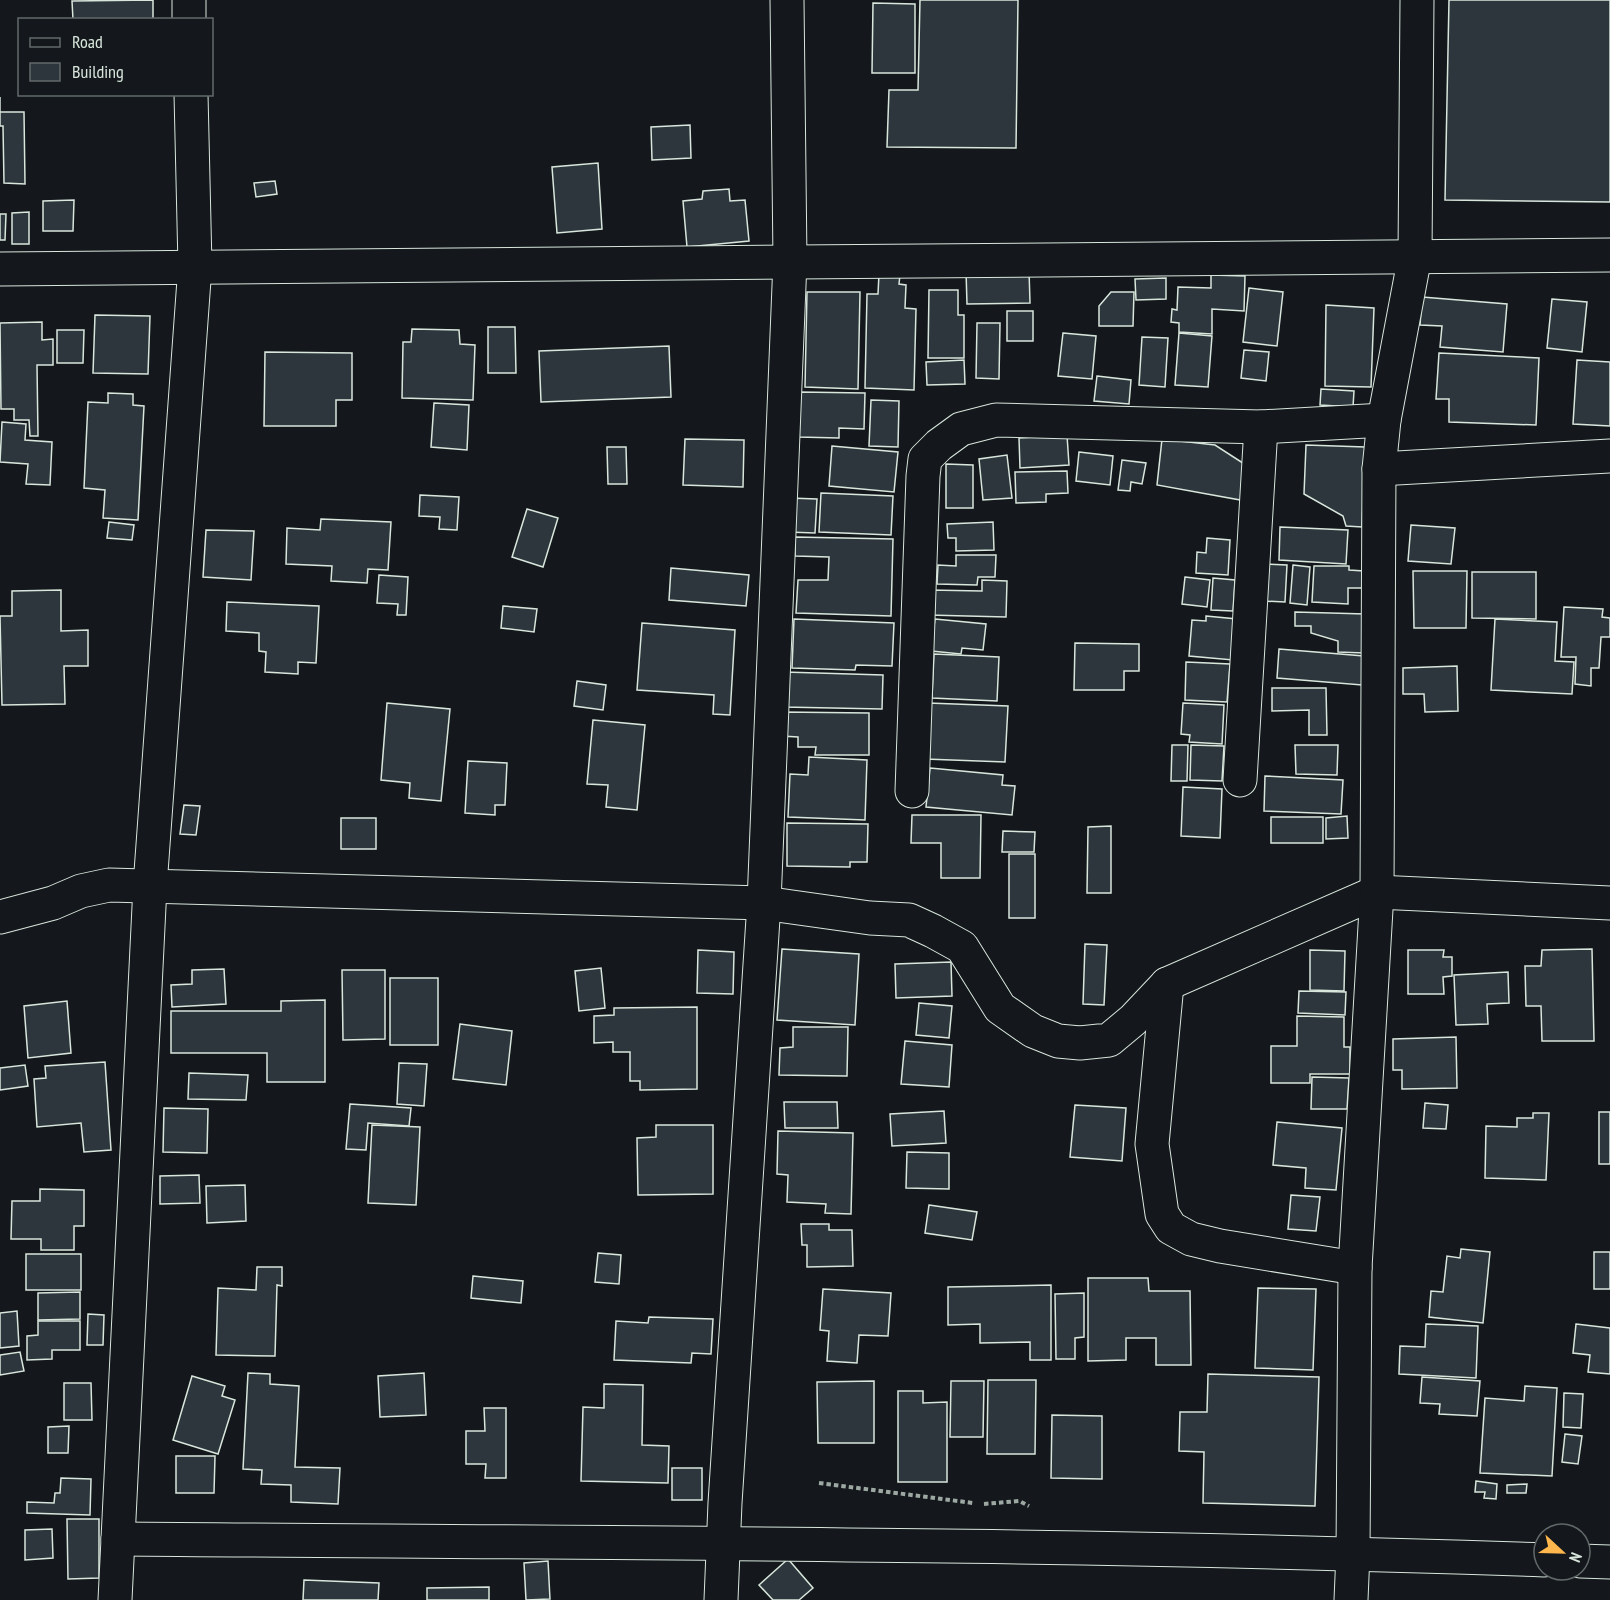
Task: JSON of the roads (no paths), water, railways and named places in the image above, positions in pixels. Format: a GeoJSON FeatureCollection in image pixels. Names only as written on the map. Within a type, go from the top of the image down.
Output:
{"type":"FeatureCollection","features":[{"type":"Feature","properties":{"kind":"street"},"geometry":{"type":"LineString","coordinates":[[189,0],[189,18]]}},
{"type":"Feature","properties":{"kind":"street"},"geometry":{"type":"LineString","coordinates":[[722,1600],[722,1545],[764,903],[790,261],[787,0]]}},
{"type":"Feature","properties":{"kind":"street"},"geometry":{"type":"LineString","coordinates":[[1351,1600],[1355,1268],[1377,892],[1379,469],[1384,420],[1415,256],[1417,0]]}},
{"type":"Feature","properties":{"kind":"street"},"geometry":{"type":"LineString","coordinates":[[115,1600],[150,886],[195,266],[191,96]]}},
{"type":"Feature","properties":{"kind":"street"},"geometry":{"type":"LineString","coordinates":[[0,269],[1610,255]]}},
{"type":"Feature","properties":{"kind":"street"},"geometry":{"type":"LineString","coordinates":[[912,791],[925,459],[939,446],[961,429],[996,420],[1261,427],[1384,420]]}},
{"type":"Feature","properties":{"kind":"street"},"geometry":{"type":"LineString","coordinates":[[1240,780],[1261,427]]}},
{"type":"Feature","properties":{"kind":"street"},"geometry":{"type":"LineString","coordinates":[[1379,469],[1610,456]]}},
{"type":"Feature","properties":{"kind":"street"},"geometry":{"type":"LineString","coordinates":[[0,917],[53,903],[81,891],[110,885],[764,903],[870,918],[909,920],[962,947],[1000,1008],[1033,1032],[1058,1041],[1080,1043],[1109,1040],[1133,1020],[1167,984],[1377,892],[1610,903]]}},
{"type":"Feature","properties":{"kind":"street"},"geometry":{"type":"LineString","coordinates":[[1167,984],[1152,1144],[1162,1214],[1171,1228],[1191,1239],[1220,1246],[1355,1268]]}},
{"type":"Feature","properties":{"kind":"street"},"geometry":{"type":"LineString","coordinates":[[118,1539],[1040,1548],[1353,1553],[1532,1560]]}},
{"type":"Feature","properties":{"kind":"street"},"geometry":{"type":"LineString","coordinates":[[1592,1561],[1610,1562]]}}]}
